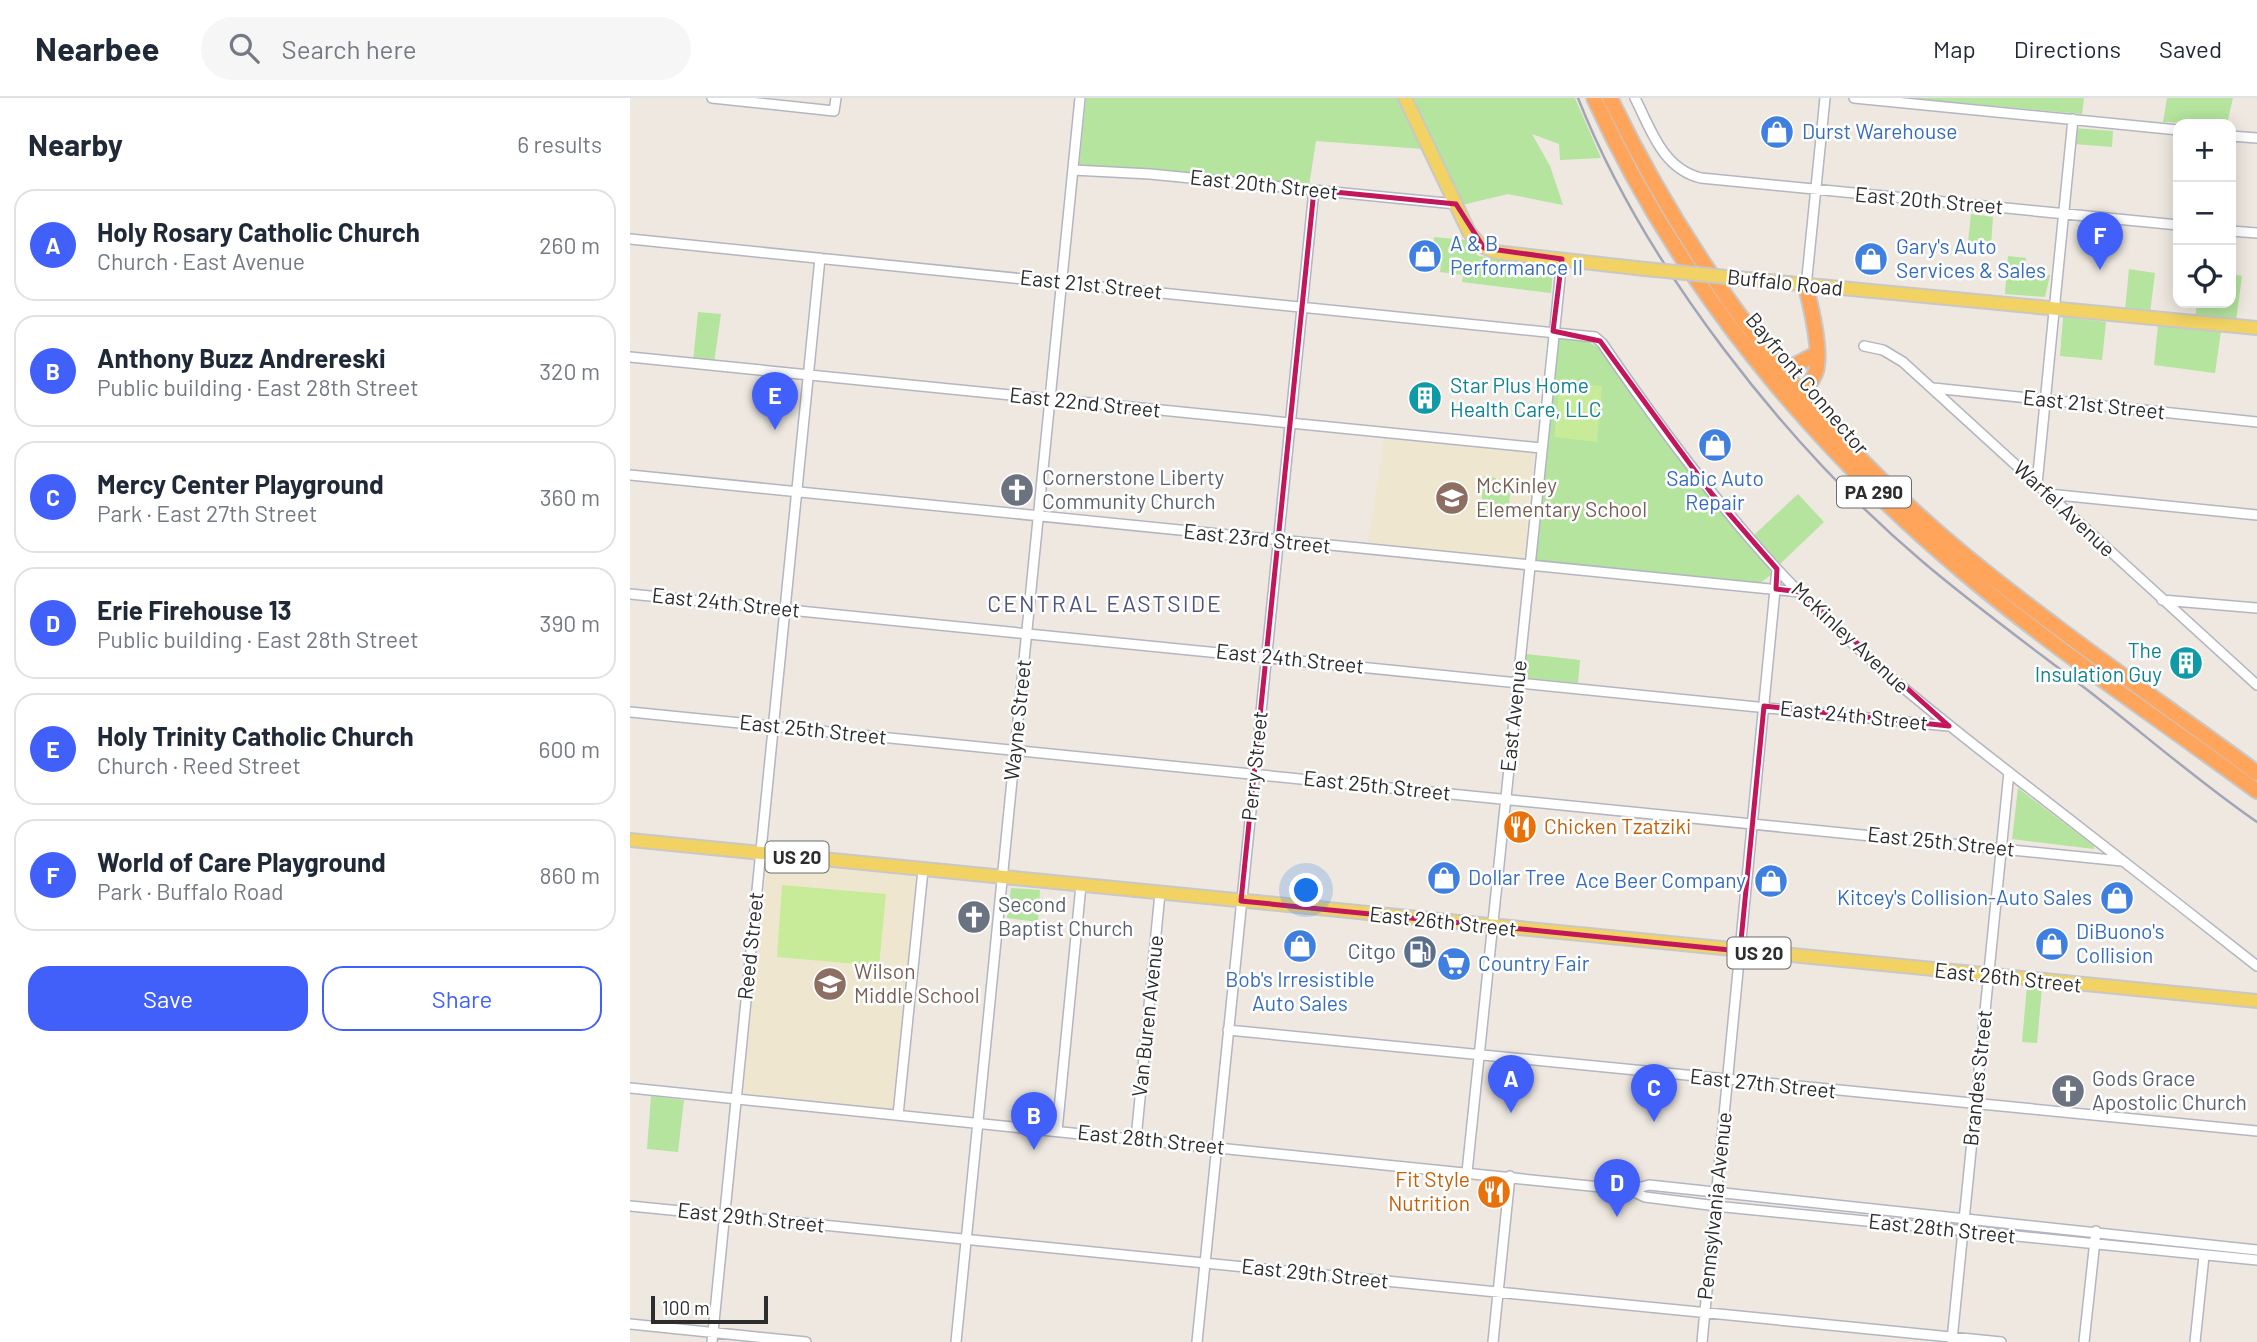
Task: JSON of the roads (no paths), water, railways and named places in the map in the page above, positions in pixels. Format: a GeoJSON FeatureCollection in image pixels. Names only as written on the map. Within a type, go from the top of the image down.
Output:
{"type":"FeatureCollection","features":[{"type":"Feature","properties":{"kind":"highway","name":"Bayfront Connector"},"geometry":{"type":"LineString","coordinates":[[1594,98],[1621,153],[1678,252],[1734,333],[1795,398],[1967,558],[2257,773]]}},
{"type":"Feature","properties":{"kind":"highway","name":"Bayfront Connector"},"geometry":{"type":"LineString","coordinates":[[1610,98],[1648,173],[1701,261],[1782,372],[1795,398],[1865,483],[1962,571],[2257,791]]}},
{"type":"Feature","properties":{"kind":"highway"},"geometry":{"type":"LineString","coordinates":[[1795,398],[1815,375],[1816,354],[1807,287]]}},
{"type":"Feature","properties":{"kind":"highway"},"geometry":{"type":"LineString","coordinates":[[1782,372],[1816,354]]}},
{"type":"Feature","properties":{"kind":"main road","name":"Buffalo Road"},"geometry":{"type":"LineString","coordinates":[[1405,98],[1469,232],[1484,248],[1807,287],[2257,328]]}},
{"type":"Feature","properties":{"kind":"main road","name":"East 26th Street"},"geometry":{"type":"LineString","coordinates":[[630,841],[2257,1001]]}},
{"type":"Feature","properties":{"kind":"street"},"geometry":{"type":"LineString","coordinates":[[712,99],[834,111],[836,98]]}},
{"type":"Feature","properties":{"kind":"street","name":"Wayne Street"},"geometry":{"type":"LineString","coordinates":[[956,1342],[1080,98]]}},
{"type":"Feature","properties":{"kind":"street","name":"East 20th Street"},"geometry":{"type":"LineString","coordinates":[[1635,98],[1661,149],[1681,170],[1701,178],[2173,225]]}},
{"type":"Feature","properties":{"kind":"street"},"geometry":{"type":"LineString","coordinates":[[1807,287],[1825,98]]}},
{"type":"Feature","properties":{"kind":"street"},"geometry":{"type":"LineString","coordinates":[[1854,98],[2173,129]]}},
{"type":"Feature","properties":{"kind":"street"},"geometry":{"type":"LineString","coordinates":[[2037,484],[2073,119]]}},
{"type":"Feature","properties":{"kind":"street"},"geometry":{"type":"LineString","coordinates":[[2236,136],[2257,138]]}},
{"type":"Feature","properties":{"kind":"street","name":"East 20th Street"},"geometry":{"type":"LineString","coordinates":[[1073,170],[1150,174],[1455,204]]}},
{"type":"Feature","properties":{"kind":"street","name":"Perry Street"},"geometry":{"type":"LineString","coordinates":[[1197,1342],[1314,190]]}},
{"type":"Feature","properties":{"kind":"street"},"geometry":{"type":"LineString","coordinates":[[2236,231],[2257,233]]}},
{"type":"Feature","properties":{"kind":"street","name":"East 21st Street"},"geometry":{"type":"LineString","coordinates":[[630,239],[1553,331]]}},
{"type":"Feature","properties":{"kind":"street","name":"Reed Street"},"geometry":{"type":"LineString","coordinates":[[712,1337],[820,258]]}},
{"type":"Feature","properties":{"kind":"street","name":"East Avenue"},"geometry":{"type":"LineString","coordinates":[[1467,1172],[1562,259]]}},
{"type":"Feature","properties":{"kind":"street","name":"McKinley Avenue"},"geometry":{"type":"LineString","coordinates":[[1553,331],[1592,337],[1600,341],[1695,472],[1777,569],[1885,673],[2257,966]]}},
{"type":"Feature","properties":{"kind":"street","name":"Warfel Avenue"},"geometry":{"type":"LineString","coordinates":[[1864,346],[1891,354],[1931,388],[2257,685]]}},
{"type":"Feature","properties":{"kind":"street","name":"East 22nd Street"},"geometry":{"type":"LineString","coordinates":[[630,357],[1541,448]]}},
{"type":"Feature","properties":{"kind":"street","name":"East 21st Street"},"geometry":{"type":"LineString","coordinates":[[1931,388],[2257,422]]}},
{"type":"Feature","properties":{"kind":"street","name":"East 23rd Street"},"geometry":{"type":"LineString","coordinates":[[630,475],[1800,592]]}},
{"type":"Feature","properties":{"kind":"street"},"geometry":{"type":"LineString","coordinates":[[2048,494],[2257,515]]}},
{"type":"Feature","properties":{"kind":"street","name":"Pennsylvania Avenue"},"geometry":{"type":"LineString","coordinates":[[1702,1342],[1777,569]]}},
{"type":"Feature","properties":{"kind":"street","name":"East 24th Street"},"geometry":{"type":"LineString","coordinates":[[630,594],[1950,726]]}},
{"type":"Feature","properties":{"kind":"street"},"geometry":{"type":"LineString","coordinates":[[2162,600],[2257,608]]}},
{"type":"Feature","properties":{"kind":"street","name":"East 25th Street"},"geometry":{"type":"LineString","coordinates":[[630,712],[2124,861]]}},
{"type":"Feature","properties":{"kind":"street","name":"Brandes Street"},"geometry":{"type":"LineString","coordinates":[[1952,1340],[2009,772]]}},
{"type":"Feature","properties":{"kind":"street"},"geometry":{"type":"LineString","coordinates":[[898,1115],[923,870]]}},
{"type":"Feature","properties":{"kind":"street"},"geometry":{"type":"LineString","coordinates":[[1057,1131],[1081,886]]}},
{"type":"Feature","properties":{"kind":"street","name":"Van Buren Avenue"},"geometry":{"type":"LineString","coordinates":[[1136,1139],[1160,893]]}},
{"type":"Feature","properties":{"kind":"street","name":"East 27th Street"},"geometry":{"type":"LineString","coordinates":[[1228,1030],[2257,1131]]}},
{"type":"Feature","properties":{"kind":"street","name":"East 28th Street"},"geometry":{"type":"LineString","coordinates":[[630,1088],[1510,1176],[1630,1190],[1645,1197],[1715,1206],[2257,1260]]}},
{"type":"Feature","properties":{"kind":"street"},"geometry":{"type":"LineString","coordinates":[[1493,1342],[1510,1176]]}},
{"type":"Feature","properties":{"kind":"street","name":"East 28th Street"},"geometry":{"type":"LineString","coordinates":[[1630,1190],[1649,1185],[2257,1250]]}},
{"type":"Feature","properties":{"kind":"street","name":"East 29th Street"},"geometry":{"type":"LineString","coordinates":[[630,1206],[1705,1312],[1952,1340],[2001,1342]]}},
{"type":"Feature","properties":{"kind":"street"},"geometry":{"type":"LineString","coordinates":[[2084,1342],[2096,1231]]}},
{"type":"Feature","properties":{"kind":"street"},"geometry":{"type":"LineString","coordinates":[[2195,1342],[2204,1256]]}},
{"type":"Feature","properties":{"kind":"street"},"geometry":{"type":"LineString","coordinates":[[630,1324],[712,1337],[806,1342]]}},
{"type":"Feature","properties":{"kind":"railway"},"geometry":{"type":"LineString","coordinates":[[1578,98],[1606,161],[1640,225],[1680,288],[1771,408],[1821,464],[1872,516],[1943,579],[2257,822]]}},
{"type":"Feature","properties":{"kind":"place","name":"Durst Warehouse"},"geometry":{"type":"Point","coordinates":[1777,132]}},
{"type":"Feature","properties":{"kind":"place","name":"A & B Performance II"},"geometry":{"type":"Point","coordinates":[1425,256]}},
{"type":"Feature","properties":{"kind":"place","name":"Gary's Auto Services & Sales"},"geometry":{"type":"Point","coordinates":[1871,259]}},
{"type":"Feature","properties":{"kind":"place","name":"World of Care Playground"},"geometry":{"type":"Point","coordinates":[2100,270]}},
{"type":"Feature","properties":{"kind":"place","name":"Star Plus Home Health Care, LLC"},"geometry":{"type":"Point","coordinates":[1425,398]}},
{"type":"Feature","properties":{"kind":"place","name":"Holy Trinity Catholic Church"},"geometry":{"type":"Point","coordinates":[775,430]}},
{"type":"Feature","properties":{"kind":"place","name":"Sabic Auto Repair"},"geometry":{"type":"Point","coordinates":[1715,445]}},
{"type":"Feature","properties":{"kind":"place","name":"Cornerstone Liberty Community Church"},"geometry":{"type":"Point","coordinates":[1017,490]}},
{"type":"Feature","properties":{"kind":"place","name":"McKinley Elementary School"},"geometry":{"type":"Point","coordinates":[1452,498]}},
{"type":"Feature","properties":{"kind":"place","name":"The Insulation Guy"},"geometry":{"type":"Point","coordinates":[2186,663]}},
{"type":"Feature","properties":{"kind":"place","name":"Chicken Tzatziki"},"geometry":{"type":"Point","coordinates":[1520,827]}},
{"type":"Feature","properties":{"kind":"place","name":"Dollar Tree"},"geometry":{"type":"Point","coordinates":[1444,878]}},
{"type":"Feature","properties":{"kind":"place","name":"Ace Beer Company"},"geometry":{"type":"Point","coordinates":[1771,881]}},
{"type":"Feature","properties":{"kind":"place","name":"Kitcey's Collision-Auto Sales"},"geometry":{"type":"Point","coordinates":[2117,898]}},
{"type":"Feature","properties":{"kind":"place","name":"Second Baptist Church"},"geometry":{"type":"Point","coordinates":[974,917]}},
{"type":"Feature","properties":{"kind":"place","name":"DiBuono's Collision"},"geometry":{"type":"Point","coordinates":[2052,944]}},
{"type":"Feature","properties":{"kind":"place","name":"Bob's Irresistible Auto Sales"},"geometry":{"type":"Point","coordinates":[1300,946]}},
{"type":"Feature","properties":{"kind":"place","name":"Citgo"},"geometry":{"type":"Point","coordinates":[1420,952]}},
{"type":"Feature","properties":{"kind":"place","name":"Country Fair"},"geometry":{"type":"Point","coordinates":[1454,964]}},
{"type":"Feature","properties":{"kind":"place","name":"Wilson Middle School"},"geometry":{"type":"Point","coordinates":[830,984]}},
{"type":"Feature","properties":{"kind":"place","name":"Gods Grace Apostolic Church"},"geometry":{"type":"Point","coordinates":[2068,1091]}},
{"type":"Feature","properties":{"kind":"place","name":"Holy Rosary Catholic Church"},"geometry":{"type":"Point","coordinates":[1511,1113]}},
{"type":"Feature","properties":{"kind":"place","name":"Mercy Center Playground"},"geometry":{"type":"Point","coordinates":[1654,1122]}},
{"type":"Feature","properties":{"kind":"place","name":"Anthony Buzz Andrereski"},"geometry":{"type":"Point","coordinates":[1034,1150]}},
{"type":"Feature","properties":{"kind":"place","name":"Fit Style Nutrition"},"geometry":{"type":"Point","coordinates":[1494,1192]}},
{"type":"Feature","properties":{"kind":"place","name":"Erie Firehouse 13"},"geometry":{"type":"Point","coordinates":[1617,1217]}},
{"type":"Feature","properties":{"kind":"district","name":"CENTRAL EASTSIDE"},"geometry":{"type":"Point","coordinates":[1105,604]}}]}
